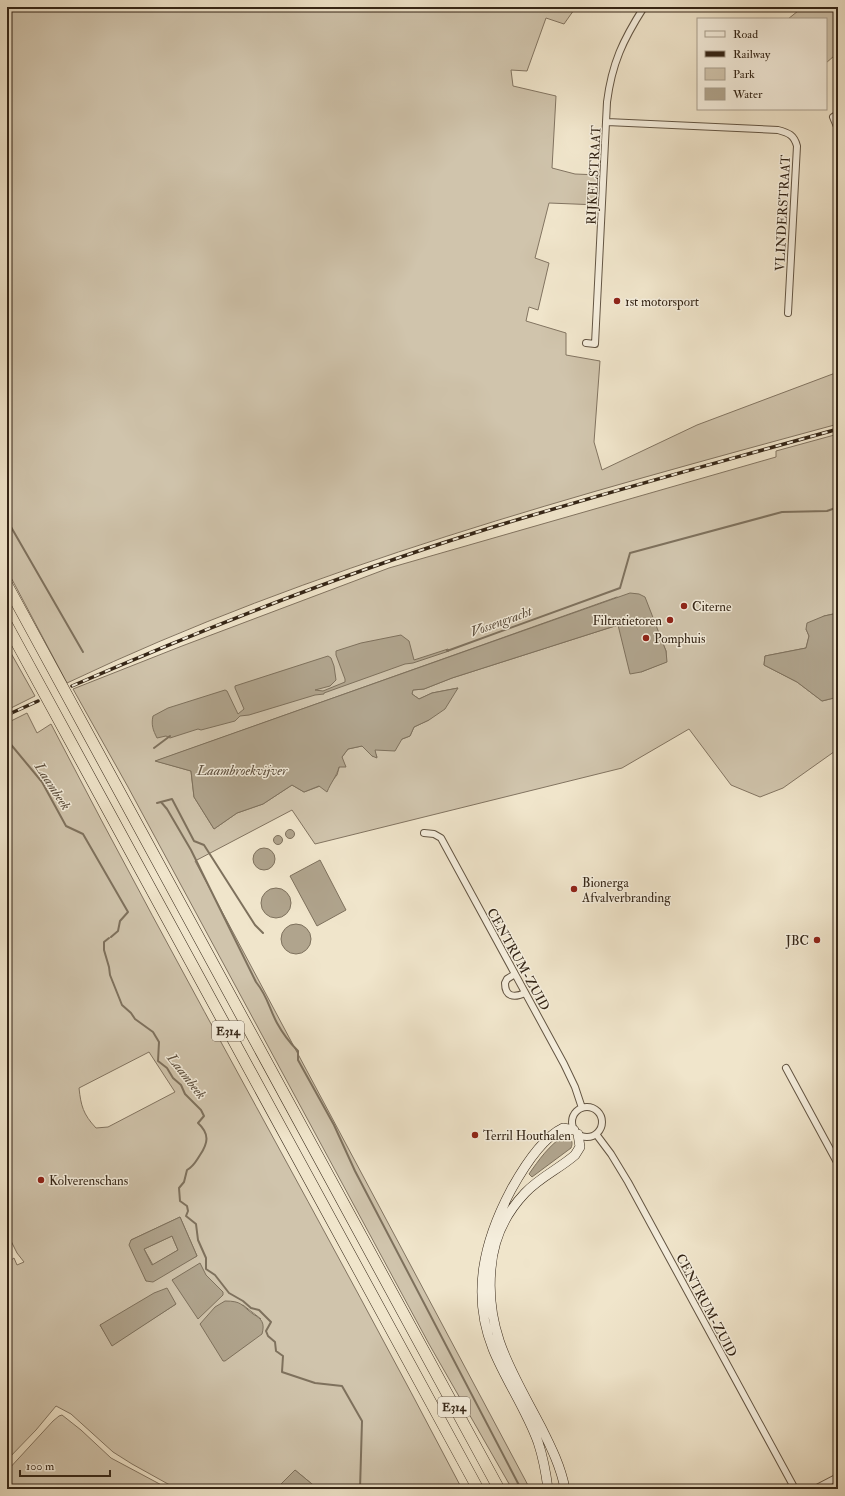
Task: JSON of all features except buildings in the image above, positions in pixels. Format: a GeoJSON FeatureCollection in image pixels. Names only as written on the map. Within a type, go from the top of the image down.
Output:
{"type":"FeatureCollection","features":[{"type":"Feature","properties":{"kind":"highway","name":"E314"},"geometry":{"type":"LineString","coordinates":[[7,585],[499,1488]]}},
{"type":"Feature","properties":{"kind":"highway","name":"E314"},"geometry":{"type":"LineString","coordinates":[[7,626],[478,1489]]}},
{"type":"Feature","properties":{"kind":"street","name":"RIJKELSTRAAT"},"geometry":{"type":"LineString","coordinates":[[586,343],[595,344],[607,102],[610,80],[620,47],[644,7]]}},
{"type":"Feature","properties":{"kind":"street"},"geometry":{"type":"LineString","coordinates":[[838,114],[833,117],[838,129]]}},
{"type":"Feature","properties":{"kind":"street","name":"VLINDERSTRAAT"},"geometry":{"type":"LineString","coordinates":[[606,122],[778,130],[790,133],[795,139],[797,146],[788,313]]}},
{"type":"Feature","properties":{"kind":"street","name":"CENTRUM-ZUID"},"geometry":{"type":"LineString","coordinates":[[424,833],[434,834],[441,838],[564,1064],[575,1087],[582,1108]]}},
{"type":"Feature","properties":{"kind":"street"},"geometry":{"type":"LineString","coordinates":[[515,974],[507,979],[505,983],[506,992],[510,996],[525,993]]}},
{"type":"Feature","properties":{"kind":"street"},"geometry":{"type":"LineString","coordinates":[[786,1068],[835,1151],[838,1164]]}},
{"type":"Feature","properties":{"kind":"street"},"geometry":{"type":"LineString","coordinates":[[548,1489],[545,1468],[537,1441],[498,1361],[488,1336],[483,1309],[482,1281],[484,1263],[492,1230],[513,1186],[533,1157],[551,1136],[563,1128],[576,1132],[588,1137],[596,1134],[601,1127],[600,1114],[589,1107],[578,1110],[573,1116],[572,1124],[576,1132],[580,1147],[575,1155],[531,1187],[518,1202],[506,1220],[498,1236],[493,1255],[489,1285],[492,1319],[501,1348],[552,1451],[565,1489]]}},
{"type":"Feature","properties":{"kind":"street","name":"CENTRUM-ZUID"},"geometry":{"type":"LineString","coordinates":[[596,1134],[611,1154],[628,1182],[795,1489]]}},
{"type":"Feature","properties":{"kind":"street"},"geometry":{"type":"LineString","coordinates":[[815,1489],[838,1477]]}},
{"type":"Feature","properties":{"kind":"green space"},"geometry":{"type":"Polygon","coordinates":[[[7,7],[576,7],[564,24],[546,18],[527,71],[511,70],[513,86],[556,96],[552,168],[575,174],[600,175],[599,205],[549,203],[535,258],[549,263],[538,310],[529,307],[526,321],[566,333],[566,355],[600,361],[594,442],[602,470],[697,425],[838,372],[838,424],[544,506],[350,568],[255,603],[160,641],[67,683],[7,570],[7,7]]]}},
{"type":"Feature","properties":{"kind":"green space"},"geometry":{"type":"Polygon","coordinates":[[[803,7],[838,7],[838,61],[834,56],[827,62],[827,18],[789,18],[803,7]]]}},
{"type":"Feature","properties":{"kind":"green space"},"geometry":{"type":"Polygon","coordinates":[[[838,434],[838,613],[824,616],[806,629],[809,636],[806,648],[765,656],[764,665],[797,682],[822,701],[838,697],[838,749],[783,788],[760,797],[731,785],[689,729],[622,768],[315,844],[292,810],[195,861],[530,1489],[512,1489],[429,1344],[128,787],[73,689],[389,568],[776,457],[776,451],[838,434]],[[617,597],[156,761],[191,771],[194,797],[214,829],[237,813],[263,804],[292,785],[304,792],[331,782],[337,775],[342,757],[348,749],[362,746],[372,756],[377,757],[374,750],[410,736],[414,727],[429,720],[458,688],[432,693],[419,699],[412,694],[412,690],[424,689],[452,678],[618,625],[641,672],[666,662],[666,651],[651,615],[617,597]]]}},
{"type":"Feature","properties":{"kind":"green space"},"geometry":{"type":"Polygon","coordinates":[[[7,646],[35,696],[7,710],[7,646]]]}},
{"type":"Feature","properties":{"kind":"green space"},"geometry":{"type":"Polygon","coordinates":[[[27,713],[37,733],[51,724],[152,916],[360,1297],[462,1489],[318,1489],[295,1470],[276,1489],[177,1489],[113,1452],[71,1414],[56,1406],[36,1430],[7,1460],[7,1263],[14,1258],[17,1265],[24,1262],[17,1253],[7,1233],[7,723],[27,713]],[[149,1052],[79,1088],[83,1110],[96,1128],[108,1127],[175,1092],[149,1052]],[[180,1217],[131,1240],[146,1281],[197,1256],[180,1217]],[[206,1275],[172,1280],[223,1292],[206,1275]],[[176,1304],[100,1325],[112,1345],[176,1304]],[[243,1305],[200,1324],[261,1319],[243,1305]]]}},
{"type":"Feature","properties":{"kind":"green space"},"geometry":{"type":"Polygon","coordinates":[[[172,1236],[178,1250],[153,1265],[144,1249],[172,1236]]]}},
{"type":"Feature","properties":{"kind":"green space"},"geometry":{"type":"Polygon","coordinates":[[[62,1415],[81,1430],[111,1458],[169,1489],[13,1489],[7,1483],[7,1471],[53,1421],[62,1415]]]}},
{"type":"Feature","properties":{"kind":"water","name":"Laambroekvijver"},"geometry":{"type":"Polygon","coordinates":[[[630,593],[639,594],[645,597],[666,651],[667,662],[641,672],[630,674],[618,625],[452,678],[424,689],[413,690],[412,694],[419,699],[432,693],[458,688],[445,709],[429,720],[414,727],[410,736],[402,739],[395,751],[375,750],[377,758],[372,756],[362,746],[348,749],[342,757],[346,767],[339,767],[327,792],[319,786],[304,792],[292,785],[263,804],[237,813],[214,829],[194,797],[191,771],[155,761],[630,593]]]}},
{"type":"Feature","properties":{"kind":"water"},"geometry":{"type":"Polygon","coordinates":[[[838,613],[838,697],[822,701],[797,682],[764,665],[765,656],[806,648],[809,636],[806,629],[807,623],[824,616],[838,613]]]}},
{"type":"Feature","properties":{"kind":"water"},"geometry":{"type":"Polygon","coordinates":[[[401,635],[409,641],[414,660],[448,649],[449,651],[413,663],[405,664],[324,694],[315,695],[249,715],[240,716],[235,721],[201,730],[198,729],[170,738],[166,736],[157,738],[154,732],[152,725],[153,716],[168,708],[225,690],[227,691],[238,714],[244,709],[235,686],[328,656],[331,658],[334,666],[336,680],[330,686],[315,690],[323,691],[345,682],[336,651],[361,643],[401,635]]]}},
{"type":"Feature","properties":{"kind":"water"},"geometry":{"type":"Polygon","coordinates":[[[290,829],[295,834],[290,839],[285,834],[290,829]]]}},
{"type":"Feature","properties":{"kind":"water"},"geometry":{"type":"Polygon","coordinates":[[[278,835],[283,840],[278,845],[273,840],[278,835]]]}},
{"type":"Feature","properties":{"kind":"water"},"geometry":{"type":"Polygon","coordinates":[[[264,848],[272,851],[275,859],[272,867],[264,870],[256,867],[253,859],[256,851],[264,848]]]}},
{"type":"Feature","properties":{"kind":"water"},"geometry":{"type":"Polygon","coordinates":[[[320,860],[346,910],[317,926],[290,876],[320,860]]]}},
{"type":"Feature","properties":{"kind":"water"},"geometry":{"type":"Polygon","coordinates":[[[276,888],[287,892],[291,903],[287,914],[276,918],[265,914],[261,903],[265,892],[276,888]]]}},
{"type":"Feature","properties":{"kind":"water"},"geometry":{"type":"Polygon","coordinates":[[[296,924],[307,928],[311,939],[307,950],[296,954],[285,950],[281,939],[285,928],[296,924]]]}},
{"type":"Feature","properties":{"kind":"water"},"geometry":{"type":"Polygon","coordinates":[[[564,1136],[569,1136],[572,1143],[571,1148],[532,1177],[529,1174],[540,1158],[554,1143],[564,1136]]]}},
{"type":"Feature","properties":{"kind":"water"},"geometry":{"type":"Polygon","coordinates":[[[180,1217],[197,1256],[153,1282],[146,1281],[129,1245],[131,1240],[180,1217]],[[172,1236],[144,1249],[152,1265],[178,1250],[172,1236]]]}},
{"type":"Feature","properties":{"kind":"water"},"geometry":{"type":"Polygon","coordinates":[[[200,1263],[206,1275],[223,1292],[223,1295],[198,1319],[172,1280],[200,1263]]]}},
{"type":"Feature","properties":{"kind":"water"},"geometry":{"type":"Polygon","coordinates":[[[167,1288],[176,1304],[112,1346],[100,1325],[154,1293],[167,1288]]]}},
{"type":"Feature","properties":{"kind":"water"},"geometry":{"type":"Polygon","coordinates":[[[225,1301],[241,1304],[261,1320],[263,1327],[262,1334],[223,1361],[200,1324],[215,1307],[225,1301]]]}},
{"type":"Feature","properties":{"kind":"water"},"geometry":{"type":"Polygon","coordinates":[[[295,1470],[318,1489],[294,1489],[291,1487],[289,1489],[276,1489],[295,1470]]]}},
{"type":"Feature","properties":{"kind":"waterway","name":"Vossengracht"},"geometry":{"type":"LineString","coordinates":[[447,651],[620,588],[630,553],[782,512],[827,511],[838,507]]}},
{"type":"Feature","properties":{"kind":"waterway"},"geometry":{"type":"LineString","coordinates":[[7,520],[83,652]]}},
{"type":"Feature","properties":{"kind":"waterway","name":"Vossengracht"},"geometry":{"type":"LineString","coordinates":[[154,748],[170,736]]}},
{"type":"Feature","properties":{"kind":"waterway","name":"Laambeek"},"geometry":{"type":"LineString","coordinates":[[8,741],[42,782],[66,826],[83,834],[128,912],[120,921],[118,931],[111,937]]}},
{"type":"Feature","properties":{"kind":"waterway"},"geometry":{"type":"LineString","coordinates":[[157,803],[172,799],[194,841],[204,845],[255,925],[263,933]]}},
{"type":"Feature","properties":{"kind":"waterway"},"geometry":{"type":"LineString","coordinates":[[161,802],[167,809],[191,850],[256,982],[266,998],[277,1023],[298,1051],[298,1060],[334,1125],[355,1171],[521,1489]]}},
{"type":"Feature","properties":{"kind":"waterway","name":"Laambeek"},"geometry":{"type":"LineString","coordinates":[[109,938],[104,942],[104,950],[110,975],[122,1005],[135,1019],[153,1032],[159,1042],[158,1061],[167,1068],[173,1078],[181,1085],[185,1094],[201,1110],[204,1116],[198,1123],[206,1135],[205,1146],[195,1163],[187,1170],[184,1182],[179,1188],[180,1201],[187,1206],[188,1211],[186,1216],[196,1224],[198,1240],[206,1258],[206,1269],[215,1275],[229,1293],[243,1301],[251,1308],[259,1310],[271,1322],[266,1331],[268,1336],[275,1342],[276,1351],[283,1356],[282,1372],[315,1383],[342,1386],[362,1421],[360,1489]]}},
{"type":"Feature","properties":{"kind":"railway"},"geometry":{"type":"LineString","coordinates":[[72,686],[271,604],[372,567],[474,533],[565,506],[838,429]]}},
{"type":"Feature","properties":{"kind":"railway"},"geometry":{"type":"LineString","coordinates":[[7,715],[38,701]]}},
{"type":"Feature","properties":{"kind":"place","name":"1st motorsport"},"geometry":{"type":"Point","coordinates":[617,301]}},
{"type":"Feature","properties":{"kind":"place","name":"Citerne"},"geometry":{"type":"Point","coordinates":[684,606]}},
{"type":"Feature","properties":{"kind":"place","name":"Filtratietoren"},"geometry":{"type":"Point","coordinates":[670,620]}},
{"type":"Feature","properties":{"kind":"place","name":"Pomphuis"},"geometry":{"type":"Point","coordinates":[646,638]}},
{"type":"Feature","properties":{"kind":"place","name":"Bionerga Afvalverbranding"},"geometry":{"type":"Point","coordinates":[574,889]}},
{"type":"Feature","properties":{"kind":"place","name":"JBC"},"geometry":{"type":"Point","coordinates":[817,940]}},
{"type":"Feature","properties":{"kind":"place","name":"Terril Houthalen"},"geometry":{"type":"Point","coordinates":[475,1135]}},
{"type":"Feature","properties":{"kind":"place","name":"Kolverenschans"},"geometry":{"type":"Point","coordinates":[41,1180]}}]}
